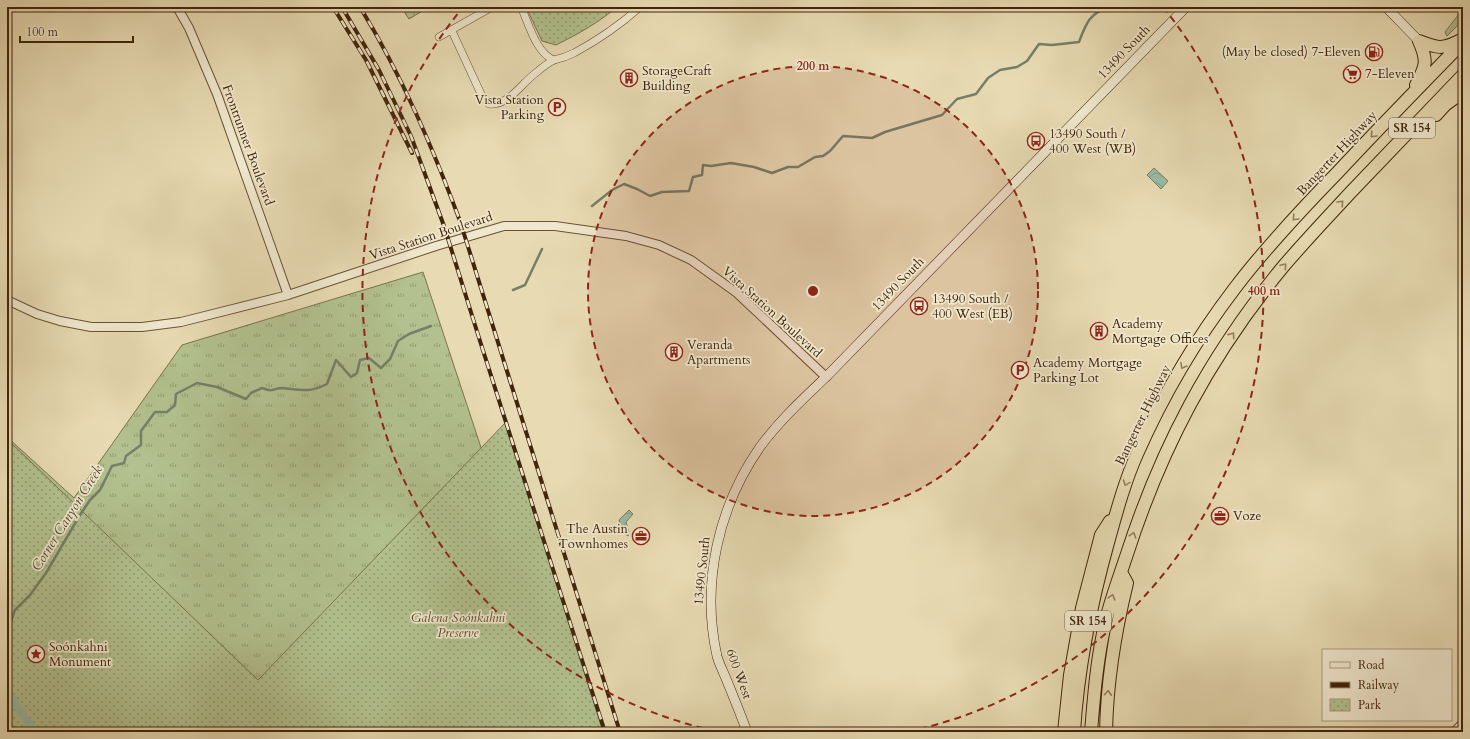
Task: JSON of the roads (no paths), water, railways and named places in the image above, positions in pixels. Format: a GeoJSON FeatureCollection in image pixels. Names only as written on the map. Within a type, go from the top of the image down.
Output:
{"type":"FeatureCollection","features":[{"type":"Feature","properties":{"kind":"highway"},"geometry":{"type":"LineString","coordinates":[[1419,41],[1437,48],[1444,48],[1463,38]]}},
{"type":"Feature","properties":{"kind":"highway"},"geometry":{"type":"LineString","coordinates":[[1409,97],[1426,64],[1424,53],[1419,41]]}},
{"type":"Feature","properties":{"kind":"highway","name":"Bangerter Highway"},"geometry":{"type":"LineString","coordinates":[[1074,732],[1077,688],[1087,625],[1115,513],[1138,453],[1163,401],[1198,342],[1221,308],[1272,244],[1409,97],[1463,42]]}},
{"type":"Feature","properties":{"kind":"highway","name":"SR 154"},"geometry":{"type":"LineString","coordinates":[[1092,732],[1096,676],[1106,621],[1121,572],[1156,473],[1199,386],[1247,314],[1287,262],[1463,75]]}},
{"type":"Feature","properties":{"kind":"highway"},"geometry":{"type":"LineString","coordinates":[[1398,143],[1411,141],[1446,105],[1460,94],[1463,95]]}},
{"type":"Feature","properties":{"kind":"highway"},"geometry":{"type":"LineString","coordinates":[[1064,732],[1070,675],[1086,588],[1101,535],[1115,513]]}},
{"type":"Feature","properties":{"kind":"highway"},"geometry":{"type":"LineString","coordinates":[[1106,732],[1111,660],[1127,583],[1121,572]]}},
{"type":"Feature","properties":{"kind":"main road","name":"13490 South"},"geometry":{"type":"LineString","coordinates":[[712,624],[712,585],[720,528],[742,476],[760,447],[783,420],[1186,7]]}},
{"type":"Feature","properties":{"kind":"main road"},"geometry":{"type":"LineString","coordinates":[[1386,7],[1419,41]]}},
{"type":"Feature","properties":{"kind":"main road","name":"600 West"},"geometry":{"type":"LineString","coordinates":[[712,624],[717,657],[747,732]]}},
{"type":"Feature","properties":{"kind":"street","name":"Frontrunner Boulevard"},"geometry":{"type":"LineString","coordinates":[[177,7],[192,34],[217,94],[288,296]]}},
{"type":"Feature","properties":{"kind":"street"},"geometry":{"type":"LineString","coordinates":[[439,38],[492,7]]}},
{"type":"Feature","properties":{"kind":"street"},"geometry":{"type":"LineString","coordinates":[[521,7],[544,55],[554,60]]}},
{"type":"Feature","properties":{"kind":"street"},"geometry":{"type":"LineString","coordinates":[[452,30],[485,101],[489,104],[496,105],[503,102],[532,75],[554,60],[563,59],[598,40],[622,23],[640,7]]}},
{"type":"Feature","properties":{"kind":"street","name":"Vista Station Boulevard"},"geometry":{"type":"LineString","coordinates":[[7,300],[37,314],[60,321],[91,327],[142,327],[182,322],[288,296],[436,246],[504,226],[538,225],[577,228],[626,236],[659,245],[691,260],[737,293],[826,377]]}},
{"type":"Feature","properties":{"kind":"street"},"geometry":{"type":"LineString","coordinates":[[1454,732],[1463,723]]}},
{"type":"Feature","properties":{"kind":"water"},"geometry":{"type":"Polygon","coordinates":[[[1154,168],[1168,181],[1161,189],[1147,175],[1154,168]]]}},
{"type":"Feature","properties":{"kind":"water"},"geometry":{"type":"Polygon","coordinates":[[[629,510],[633,514],[626,522],[629,533],[628,536],[623,533],[619,520],[629,510]]]}},
{"type":"Feature","properties":{"kind":"waterway","name":"Corner Canyon Creek"},"geometry":{"type":"LineString","coordinates":[[592,206],[612,190],[624,184],[650,196],[662,192],[689,191],[693,177],[702,175],[703,165],[711,166],[731,163],[754,167],[772,173],[788,167],[798,167],[815,157],[823,156],[830,151],[843,136],[872,138],[885,132],[942,115],[957,99],[976,94],[988,78],[1000,70],[1017,67],[1027,61],[1039,44],[1052,45],[1079,42],[1084,29],[1093,15],[1111,7]]}},
{"type":"Feature","properties":{"kind":"waterway","name":"Corner Canyon Creek"},"geometry":{"type":"LineString","coordinates":[[513,290],[525,285],[542,249]]}},
{"type":"Feature","properties":{"kind":"waterway","name":"Corner Canyon Creek"},"geometry":{"type":"LineString","coordinates":[[10,624],[15,610],[30,595],[46,573],[80,515],[90,500],[100,490],[112,466],[124,463],[126,456],[141,445],[141,431],[155,412],[167,412],[175,405],[176,394],[197,383],[217,387],[246,399],[251,393],[262,388],[271,390],[279,388],[301,390],[315,389],[327,384],[336,360],[351,377],[357,373],[360,360],[369,358],[381,368],[390,359],[398,341],[409,334],[431,326]]}},
{"type":"Feature","properties":{"kind":"waterway"},"geometry":{"type":"LineString","coordinates":[[7,692],[35,732]]}},
{"type":"Feature","properties":{"kind":"railway"},"geometry":{"type":"LineString","coordinates":[[333,7],[366,60],[412,153]]}},
{"type":"Feature","properties":{"kind":"railway"},"geometry":{"type":"LineString","coordinates":[[342,7],[379,70],[411,136],[444,226],[605,732]]}},
{"type":"Feature","properties":{"kind":"railway"},"geometry":{"type":"LineString","coordinates":[[360,7],[403,85],[427,139],[460,221],[620,732]]}},
{"type":"Feature","properties":{"kind":"place","name":"(May be closed) 7-Eleven"},"geometry":{"type":"Point","coordinates":[1374,52]}},
{"type":"Feature","properties":{"kind":"place","name":"7-Eleven"},"geometry":{"type":"Point","coordinates":[1352,74]}},
{"type":"Feature","properties":{"kind":"place","name":"StorageCraft Building"},"geometry":{"type":"Point","coordinates":[629,78]}},
{"type":"Feature","properties":{"kind":"place","name":"Vista Station Parking"},"geometry":{"type":"Point","coordinates":[557,107]}},
{"type":"Feature","properties":{"kind":"place","name":"13490 South / 400 West (WB)"},"geometry":{"type":"Point","coordinates":[1036,141]}},
{"type":"Feature","properties":{"kind":"place","name":"13490 South / 400 West (EB)"},"geometry":{"type":"Point","coordinates":[919,306]}},
{"type":"Feature","properties":{"kind":"place","name":"Academy Mortgage Offices"},"geometry":{"type":"Point","coordinates":[1099,331]}},
{"type":"Feature","properties":{"kind":"place","name":"Veranda Apartments"},"geometry":{"type":"Point","coordinates":[674,352]}},
{"type":"Feature","properties":{"kind":"place","name":"Academy Mortgage Parking Lot"},"geometry":{"type":"Point","coordinates":[1020,370]}},
{"type":"Feature","properties":{"kind":"place","name":"Voze"},"geometry":{"type":"Point","coordinates":[1220,516]}},
{"type":"Feature","properties":{"kind":"place","name":"The Austin Townhomes"},"geometry":{"type":"Point","coordinates":[641,536]}},
{"type":"Feature","properties":{"kind":"place","name":"Soónkahni Monument"},"geometry":{"type":"Point","coordinates":[36,654]}},
{"type":"Feature","properties":{"kind":"park label","name":"Galena Soónkahni Preserve"},"geometry":{"type":"Point","coordinates":[458,626]}}]}
